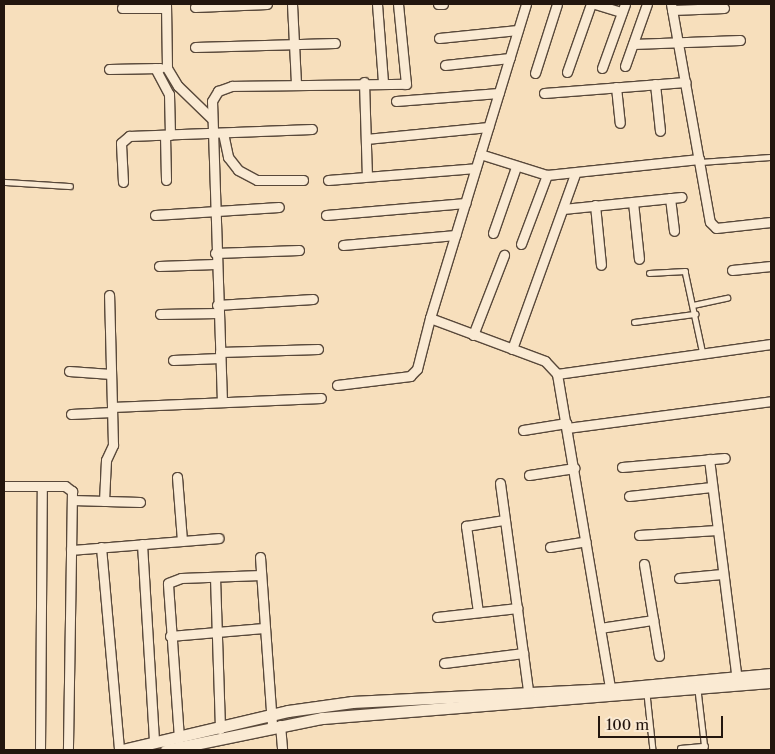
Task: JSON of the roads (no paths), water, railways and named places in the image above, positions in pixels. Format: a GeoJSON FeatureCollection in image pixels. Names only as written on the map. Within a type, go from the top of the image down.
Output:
{"type":"FeatureCollection","features":[{"type":"Feature","properties":{"kind":"main road"},"geometry":{"type":"LineString","coordinates":[[610,693],[647,694],[698,688],[771,674]]}},
{"type":"Feature","properties":{"kind":"main road"},"geometry":{"type":"LineString","coordinates":[[166,750],[352,702],[529,697],[610,693],[736,681],[771,682]]}},
{"type":"Feature","properties":{"kind":"main road"},"geometry":{"type":"LineString","coordinates":[[120,750],[220,729],[274,722]]}},
{"type":"Feature","properties":{"kind":"street"},"geometry":{"type":"LineString","coordinates":[[195,7],[267,4]]}},
{"type":"Feature","properties":{"kind":"street"},"geometry":{"type":"LineString","coordinates":[[292,4],[296,83]]}},
{"type":"Feature","properties":{"kind":"street"},"geometry":{"type":"LineString","coordinates":[[377,4],[383,82]]}},
{"type":"Feature","properties":{"kind":"street"},"geometry":{"type":"LineString","coordinates":[[222,402],[210,134],[212,102],[223,88],[296,83],[383,82],[406,84],[398,4]]}},
{"type":"Feature","properties":{"kind":"street"},"geometry":{"type":"LineString","coordinates":[[438,4],[443,4]]}},
{"type":"Feature","properties":{"kind":"street"},"geometry":{"type":"LineString","coordinates":[[338,385],[410,376],[417,369],[430,318],[526,4]]}},
{"type":"Feature","properties":{"kind":"street"},"geometry":{"type":"LineString","coordinates":[[535,73],[557,4]]}},
{"type":"Feature","properties":{"kind":"street"},"geometry":{"type":"LineString","coordinates":[[567,72],[591,4]]}},
{"type":"Feature","properties":{"kind":"street"},"geometry":{"type":"LineString","coordinates":[[596,4],[624,8],[602,68]]}},
{"type":"Feature","properties":{"kind":"street"},"geometry":{"type":"LineString","coordinates":[[625,66],[647,4]]}},
{"type":"Feature","properties":{"kind":"street"},"geometry":{"type":"LineString","coordinates":[[122,8],[166,6],[167,68],[178,86],[211,118]]}},
{"type":"Feature","properties":{"kind":"street"},"geometry":{"type":"LineString","coordinates":[[724,8],[671,7],[699,161],[713,226],[771,225]]}},
{"type":"Feature","properties":{"kind":"street"},"geometry":{"type":"LineString","coordinates":[[440,38],[518,30]]}},
{"type":"Feature","properties":{"kind":"street"},"geometry":{"type":"LineString","coordinates":[[633,44],[740,40]]}},
{"type":"Feature","properties":{"kind":"street"},"geometry":{"type":"LineString","coordinates":[[195,47],[335,43]]}},
{"type":"Feature","properties":{"kind":"street"},"geometry":{"type":"LineString","coordinates":[[445,65],[510,58]]}},
{"type":"Feature","properties":{"kind":"street"},"geometry":{"type":"LineString","coordinates":[[155,68],[170,94],[166,180]]}},
{"type":"Feature","properties":{"kind":"street"},"geometry":{"type":"LineString","coordinates":[[109,69],[167,68]]}},
{"type":"Feature","properties":{"kind":"street"},"geometry":{"type":"LineString","coordinates":[[364,82],[367,176]]}},
{"type":"Feature","properties":{"kind":"street"},"geometry":{"type":"LineString","coordinates":[[544,93],[686,82]]}},
{"type":"Feature","properties":{"kind":"street"},"geometry":{"type":"LineString","coordinates":[[655,84],[660,131]]}},
{"type":"Feature","properties":{"kind":"street"},"geometry":{"type":"LineString","coordinates":[[616,87],[620,123]]}},
{"type":"Feature","properties":{"kind":"street"},"geometry":{"type":"LineString","coordinates":[[396,101],[499,93]]}},
{"type":"Feature","properties":{"kind":"street"},"geometry":{"type":"LineString","coordinates":[[366,139],[488,127]]}},
{"type":"Feature","properties":{"kind":"street"},"geometry":{"type":"LineString","coordinates":[[123,182],[124,139],[167,135],[312,129]]}},
{"type":"Feature","properties":{"kind":"street"},"geometry":{"type":"LineString","coordinates":[[223,134],[228,157],[238,170],[257,180],[302,180]]}},
{"type":"Feature","properties":{"kind":"street"},"geometry":{"type":"LineString","coordinates":[[480,154],[516,167],[547,175],[575,174],[699,161]]}},
{"type":"Feature","properties":{"kind":"street"},"geometry":{"type":"LineString","coordinates":[[493,233],[516,167]]}},
{"type":"Feature","properties":{"kind":"street"},"geometry":{"type":"LineString","coordinates":[[328,180],[476,168]]}},
{"type":"Feature","properties":{"kind":"street"},"geometry":{"type":"LineString","coordinates":[[512,349],[575,174]]}},
{"type":"Feature","properties":{"kind":"street"},"geometry":{"type":"LineString","coordinates":[[521,244],[547,175]]}},
{"type":"Feature","properties":{"kind":"street"},"geometry":{"type":"LineString","coordinates":[[563,208],[681,197]]}},
{"type":"Feature","properties":{"kind":"street"},"geometry":{"type":"LineString","coordinates":[[670,198],[674,231]]}},
{"type":"Feature","properties":{"kind":"street"},"geometry":{"type":"LineString","coordinates":[[633,202],[639,259]]}},
{"type":"Feature","properties":{"kind":"street"},"geometry":{"type":"LineString","coordinates":[[326,215],[465,203]]}},
{"type":"Feature","properties":{"kind":"street"},"geometry":{"type":"LineString","coordinates":[[595,205],[601,265]]}},
{"type":"Feature","properties":{"kind":"street"},"geometry":{"type":"LineString","coordinates":[[155,215],[279,207]]}},
{"type":"Feature","properties":{"kind":"street"},"geometry":{"type":"LineString","coordinates":[[343,246],[456,235]]}},
{"type":"Feature","properties":{"kind":"street"},"geometry":{"type":"LineString","coordinates":[[215,253],[299,250]]}},
{"type":"Feature","properties":{"kind":"street"},"geometry":{"type":"LineString","coordinates":[[473,335],[504,255]]}},
{"type":"Feature","properties":{"kind":"street"},"geometry":{"type":"LineString","coordinates":[[159,266],[215,264]]}},
{"type":"Feature","properties":{"kind":"street"},"geometry":{"type":"LineString","coordinates":[[732,270],[771,266]]}},
{"type":"Feature","properties":{"kind":"street"},"geometry":{"type":"LineString","coordinates":[[104,501],[106,460],[113,445],[109,295]]}},
{"type":"Feature","properties":{"kind":"street"},"geometry":{"type":"LineString","coordinates":[[160,314],[313,299]]}},
{"type":"Feature","properties":{"kind":"street"},"geometry":{"type":"LineString","coordinates":[[430,318],[545,361],[557,374],[610,693]]}},
{"type":"Feature","properties":{"kind":"street"},"geometry":{"type":"LineString","coordinates":[[557,374],[771,344]]}},
{"type":"Feature","properties":{"kind":"street"},"geometry":{"type":"LineString","coordinates":[[173,360],[318,349]]}},
{"type":"Feature","properties":{"kind":"street"},"geometry":{"type":"LineString","coordinates":[[69,371],[111,374]]}},
{"type":"Feature","properties":{"kind":"street"},"geometry":{"type":"LineString","coordinates":[[71,414],[222,402],[321,398]]}},
{"type":"Feature","properties":{"kind":"street"},"geometry":{"type":"LineString","coordinates":[[523,430],[771,401]]}},
{"type":"Feature","properties":{"kind":"street"},"geometry":{"type":"LineString","coordinates":[[622,467],[725,458]]}},
{"type":"Feature","properties":{"kind":"street"},"geometry":{"type":"LineString","coordinates":[[709,459],[736,681]]}},
{"type":"Feature","properties":{"kind":"street"},"geometry":{"type":"LineString","coordinates":[[529,475],[574,468]]}},
{"type":"Feature","properties":{"kind":"street"},"geometry":{"type":"LineString","coordinates":[[177,477],[182,541]]}},
{"type":"Feature","properties":{"kind":"street"},"geometry":{"type":"LineString","coordinates":[[500,483],[529,697]]}},
{"type":"Feature","properties":{"kind":"street"},"geometry":{"type":"LineString","coordinates":[[4,486],[68,486],[72,500],[68,750]]}},
{"type":"Feature","properties":{"kind":"street"},"geometry":{"type":"LineString","coordinates":[[40,750],[42,486]]}},
{"type":"Feature","properties":{"kind":"street"},"geometry":{"type":"LineString","coordinates":[[629,496],[712,488]]}},
{"type":"Feature","properties":{"kind":"street"},"geometry":{"type":"LineString","coordinates":[[72,500],[140,502]]}},
{"type":"Feature","properties":{"kind":"street"},"geometry":{"type":"LineString","coordinates":[[478,612],[466,526],[505,520]]}},
{"type":"Feature","properties":{"kind":"street"},"geometry":{"type":"LineString","coordinates":[[639,535],[717,530]]}},
{"type":"Feature","properties":{"kind":"street"},"geometry":{"type":"LineString","coordinates":[[71,550],[219,538]]}},
{"type":"Feature","properties":{"kind":"street"},"geometry":{"type":"LineString","coordinates":[[550,547],[586,541]]}},
{"type":"Feature","properties":{"kind":"street"},"geometry":{"type":"LineString","coordinates":[[142,544],[154,743]]}},
{"type":"Feature","properties":{"kind":"street"},"geometry":{"type":"LineString","coordinates":[[101,547],[120,750]]}},
{"type":"Feature","properties":{"kind":"street"},"geometry":{"type":"LineString","coordinates":[[260,557],[264,628],[274,722],[282,750]]}},
{"type":"Feature","properties":{"kind":"street"},"geometry":{"type":"LineString","coordinates":[[644,564],[659,656]]}},
{"type":"Feature","properties":{"kind":"street"},"geometry":{"type":"LineString","coordinates":[[679,578],[722,574]]}},
{"type":"Feature","properties":{"kind":"street"},"geometry":{"type":"LineString","coordinates":[[179,738],[170,636],[168,583],[215,577],[261,575]]}},
{"type":"Feature","properties":{"kind":"street"},"geometry":{"type":"LineString","coordinates":[[215,577],[220,729]]}},
{"type":"Feature","properties":{"kind":"street"},"geometry":{"type":"LineString","coordinates":[[437,617],[517,608]]}},
{"type":"Feature","properties":{"kind":"street"},"geometry":{"type":"LineString","coordinates":[[600,628],[653,620]]}},
{"type":"Feature","properties":{"kind":"street"},"geometry":{"type":"LineString","coordinates":[[170,636],[264,628]]}},
{"type":"Feature","properties":{"kind":"street"},"geometry":{"type":"LineString","coordinates":[[444,663],[524,654]]}},
{"type":"Feature","properties":{"kind":"lane"},"geometry":{"type":"LineString","coordinates":[[699,161],[771,157]]}},
{"type":"Feature","properties":{"kind":"lane"},"geometry":{"type":"LineString","coordinates":[[4,182],[70,186]]}},
{"type":"Feature","properties":{"kind":"lane"},"geometry":{"type":"LineString","coordinates":[[649,273],[685,271],[703,354]]}},
{"type":"Feature","properties":{"kind":"lane"},"geometry":{"type":"LineString","coordinates":[[693,305],[727,298]]}},
{"type":"Feature","properties":{"kind":"lane"},"geometry":{"type":"LineString","coordinates":[[634,322],[695,314]]}},
{"type":"Feature","properties":{"kind":"lane"},"geometry":{"type":"LineString","coordinates":[[680,748],[705,748],[698,688]]}},
{"type":"Feature","properties":{"kind":"lane"},"geometry":{"type":"LineString","coordinates":[[647,694],[653,750]]}}]}
